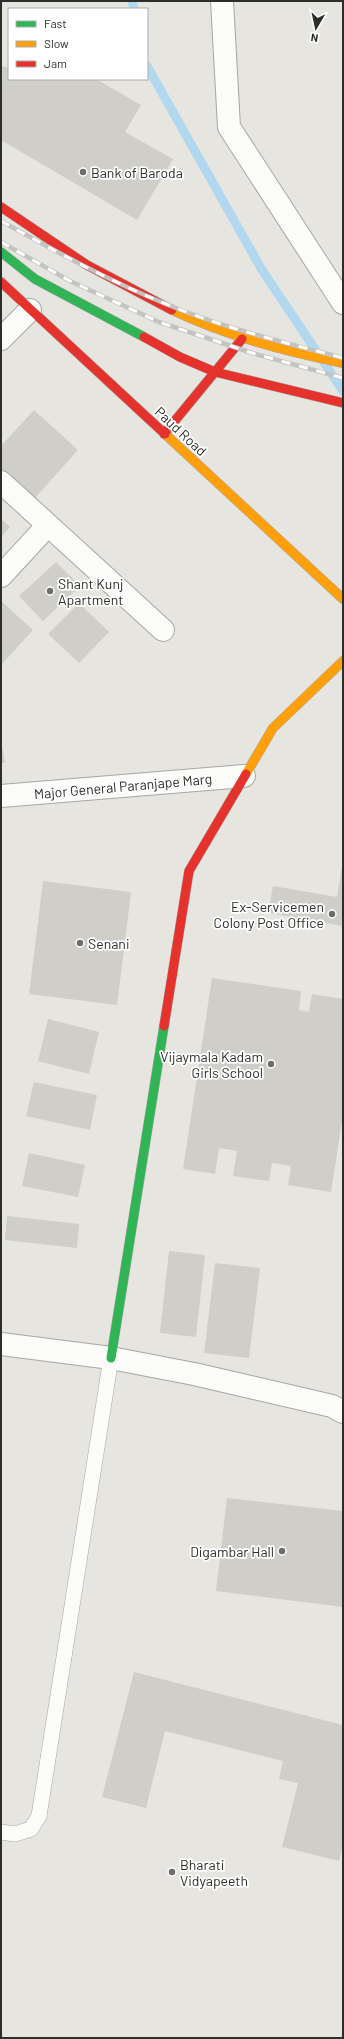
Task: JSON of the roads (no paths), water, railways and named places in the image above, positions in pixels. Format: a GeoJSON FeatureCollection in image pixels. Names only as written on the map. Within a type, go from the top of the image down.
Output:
{"type":"FeatureCollection","features":[{"type":"Feature","properties":{"kind":"main road"},"geometry":{"type":"LineString","coordinates":[[1,207],[28,228],[141,297],[242,339],[274,348],[343,363]]}},
{"type":"Feature","properties":{"kind":"main road"},"geometry":{"type":"LineString","coordinates":[[1,252],[35,279],[180,357],[215,372],[343,403]]}},
{"type":"Feature","properties":{"kind":"main road","name":"Paud Road"},"geometry":{"type":"LineString","coordinates":[[1,282],[343,599]]}},
{"type":"Feature","properties":{"kind":"main road"},"geometry":{"type":"LineString","coordinates":[[164,434],[242,339]]}},
{"type":"Feature","properties":{"kind":"main road"},"geometry":{"type":"LineString","coordinates":[[111,1358],[189,871],[273,728],[343,661]]}},
{"type":"Feature","properties":{"kind":"street"},"geometry":{"type":"LineString","coordinates":[[222,1],[229,127],[343,303]]}},
{"type":"Feature","properties":{"kind":"street"},"geometry":{"type":"LineString","coordinates":[[1,339],[30,310]]}},
{"type":"Feature","properties":{"kind":"street"},"geometry":{"type":"LineString","coordinates":[[1,482],[163,630]]}},
{"type":"Feature","properties":{"kind":"street"},"geometry":{"type":"LineString","coordinates":[[1,576],[48,525]]}},
{"type":"Feature","properties":{"kind":"street","name":"Major General Paranjape Marg"},"geometry":{"type":"LineString","coordinates":[[1,796],[244,776]]}},
{"type":"Feature","properties":{"kind":"street"},"geometry":{"type":"LineString","coordinates":[[1,1344],[111,1358],[194,1374],[332,1406],[343,1412]]}},
{"type":"Feature","properties":{"kind":"lane"},"geometry":{"type":"LineString","coordinates":[[1,1832],[15,1834],[31,1829],[39,1816],[111,1358]]}},
{"type":"Feature","properties":{"kind":"waterway"},"geometry":{"type":"LineString","coordinates":[[132,1],[134,8]]}},
{"type":"Feature","properties":{"kind":"waterway"},"geometry":{"type":"LineString","coordinates":[[148,68],[262,270],[343,391]]}},
{"type":"Feature","properties":{"kind":"railway"},"geometry":{"type":"LineString","coordinates":[[1,221],[103,276],[188,313],[231,327],[343,358]]}},
{"type":"Feature","properties":{"kind":"railway"},"geometry":{"type":"LineString","coordinates":[[1,242],[70,281],[159,322],[252,353],[343,378]]}},
{"type":"Feature","properties":{"kind":"place","name":"Bank of Baroda"},"geometry":{"type":"Point","coordinates":[83,172]}},
{"type":"Feature","properties":{"kind":"place","name":"Shant Kunj Apartment"},"geometry":{"type":"Point","coordinates":[50,591]}},
{"type":"Feature","properties":{"kind":"place","name":"Ex-Servicemen Colony Post Office"},"geometry":{"type":"Point","coordinates":[332,914]}},
{"type":"Feature","properties":{"kind":"place","name":"Senani"},"geometry":{"type":"Point","coordinates":[80,943]}},
{"type":"Feature","properties":{"kind":"place","name":"Vijaymala Kadam Girls School"},"geometry":{"type":"Point","coordinates":[271,1064]}},
{"type":"Feature","properties":{"kind":"place","name":"Digambar Hall"},"geometry":{"type":"Point","coordinates":[282,1551]}},
{"type":"Feature","properties":{"kind":"place","name":"Bharati Vidyapeeth"},"geometry":{"type":"Point","coordinates":[172,1872]}}]}
